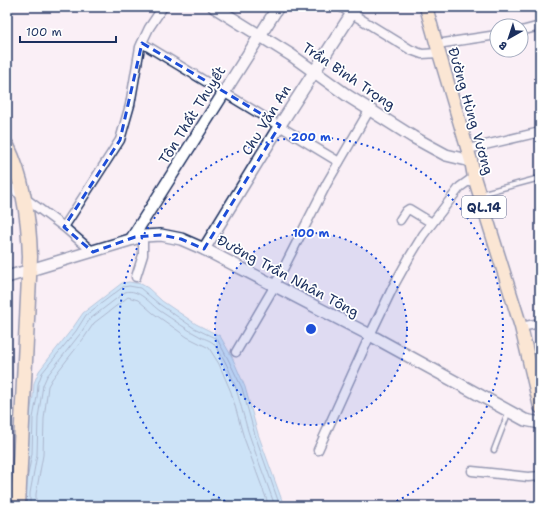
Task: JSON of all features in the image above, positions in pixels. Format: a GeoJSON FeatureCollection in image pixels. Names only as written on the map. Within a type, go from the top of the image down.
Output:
{"type":"FeatureCollection","features":[{"type":"Feature","properties":{"kind":"highway"},"geometry":{"type":"LineString","coordinates":[[7,146],[24,197],[29,230],[30,271],[18,506]]}},
{"type":"Feature","properties":{"kind":"main road","name":"Đường Hùng Vương"},"geometry":{"type":"LineString","coordinates":[[426,7],[468,149],[474,178],[521,327],[540,407]]}},
{"type":"Feature","properties":{"kind":"street"},"geometry":{"type":"LineString","coordinates":[[64,227],[120,140],[130,105],[142,43],[163,7]]}},
{"type":"Feature","properties":{"kind":"street","name":"Trần Bình Trọng"},"geometry":{"type":"LineString","coordinates":[[214,7],[315,71],[348,96],[433,148],[446,155],[471,161]]}},
{"type":"Feature","properties":{"kind":"street","name":"Tôn Thất Thuyết"},"geometry":{"type":"LineString","coordinates":[[138,237],[223,93],[278,7]]}},
{"type":"Feature","properties":{"kind":"street"},"geometry":{"type":"LineString","coordinates":[[341,7],[354,10],[410,50],[422,54],[460,42],[489,37]]}},
{"type":"Feature","properties":{"kind":"street","name":"Chu Văn An"},"geometry":{"type":"LineString","coordinates":[[204,249],[280,125],[354,10]]}},
{"type":"Feature","properties":{"kind":"street"},"geometry":{"type":"LineString","coordinates":[[529,29],[540,26]]}},
{"type":"Feature","properties":{"kind":"street"},"geometry":{"type":"LineString","coordinates":[[142,43],[339,162]]}},
{"type":"Feature","properties":{"kind":"street"},"geometry":{"type":"LineString","coordinates":[[236,352],[274,286],[319,198],[370,109]]}},
{"type":"Feature","properties":{"kind":"street"},"geometry":{"type":"LineString","coordinates":[[468,149],[540,132]]}},
{"type":"Feature","properties":{"kind":"street"},"geometry":{"type":"LineString","coordinates":[[318,450],[370,335],[405,265],[423,234],[460,187],[474,178]]}},
{"type":"Feature","properties":{"kind":"street"},"geometry":{"type":"LineString","coordinates":[[7,186],[64,227],[93,252]]}},
{"type":"Feature","properties":{"kind":"street"},"geometry":{"type":"LineString","coordinates":[[400,220],[409,209],[432,223]]}},
{"type":"Feature","properties":{"kind":"street","name":"Đường Trần Nhân Tông"},"geometry":{"type":"LineString","coordinates":[[7,277],[93,252],[138,237],[161,235],[181,239],[204,249],[370,335],[525,420],[540,423]]}},
{"type":"Feature","properties":{"kind":"street"},"geometry":{"type":"LineString","coordinates":[[136,277],[143,255],[138,237]]}},
{"type":"Feature","properties":{"kind":"street"},"geometry":{"type":"LineString","coordinates":[[521,327],[540,323]]}},
{"type":"Feature","properties":{"kind":"street"},"geometry":{"type":"LineString","coordinates":[[472,471],[528,477],[540,476]]}},
{"type":"Feature","properties":{"kind":"lane"},"geometry":{"type":"LineString","coordinates":[[480,194],[536,179]]}},
{"type":"Feature","properties":{"kind":"lane"},"geometry":{"type":"LineString","coordinates":[[494,450],[509,411]]}},
{"type":"Feature","properties":{"kind":"highlighted area"},"geometry":{"type":"Polygon","coordinates":[[[142,43],[280,125],[204,249],[181,239],[161,235],[135,237],[93,252],[64,227],[120,140],[142,43]]]}},
{"type":"Feature","properties":{"kind":"water"},"geometry":{"type":"Polygon","coordinates":[[[129,282],[141,284],[148,288],[162,301],[196,324],[220,336],[232,357],[245,387],[258,434],[284,506],[22,506],[21,493],[28,454],[29,417],[34,383],[39,371],[83,313],[122,283],[129,282]]]}}]}
